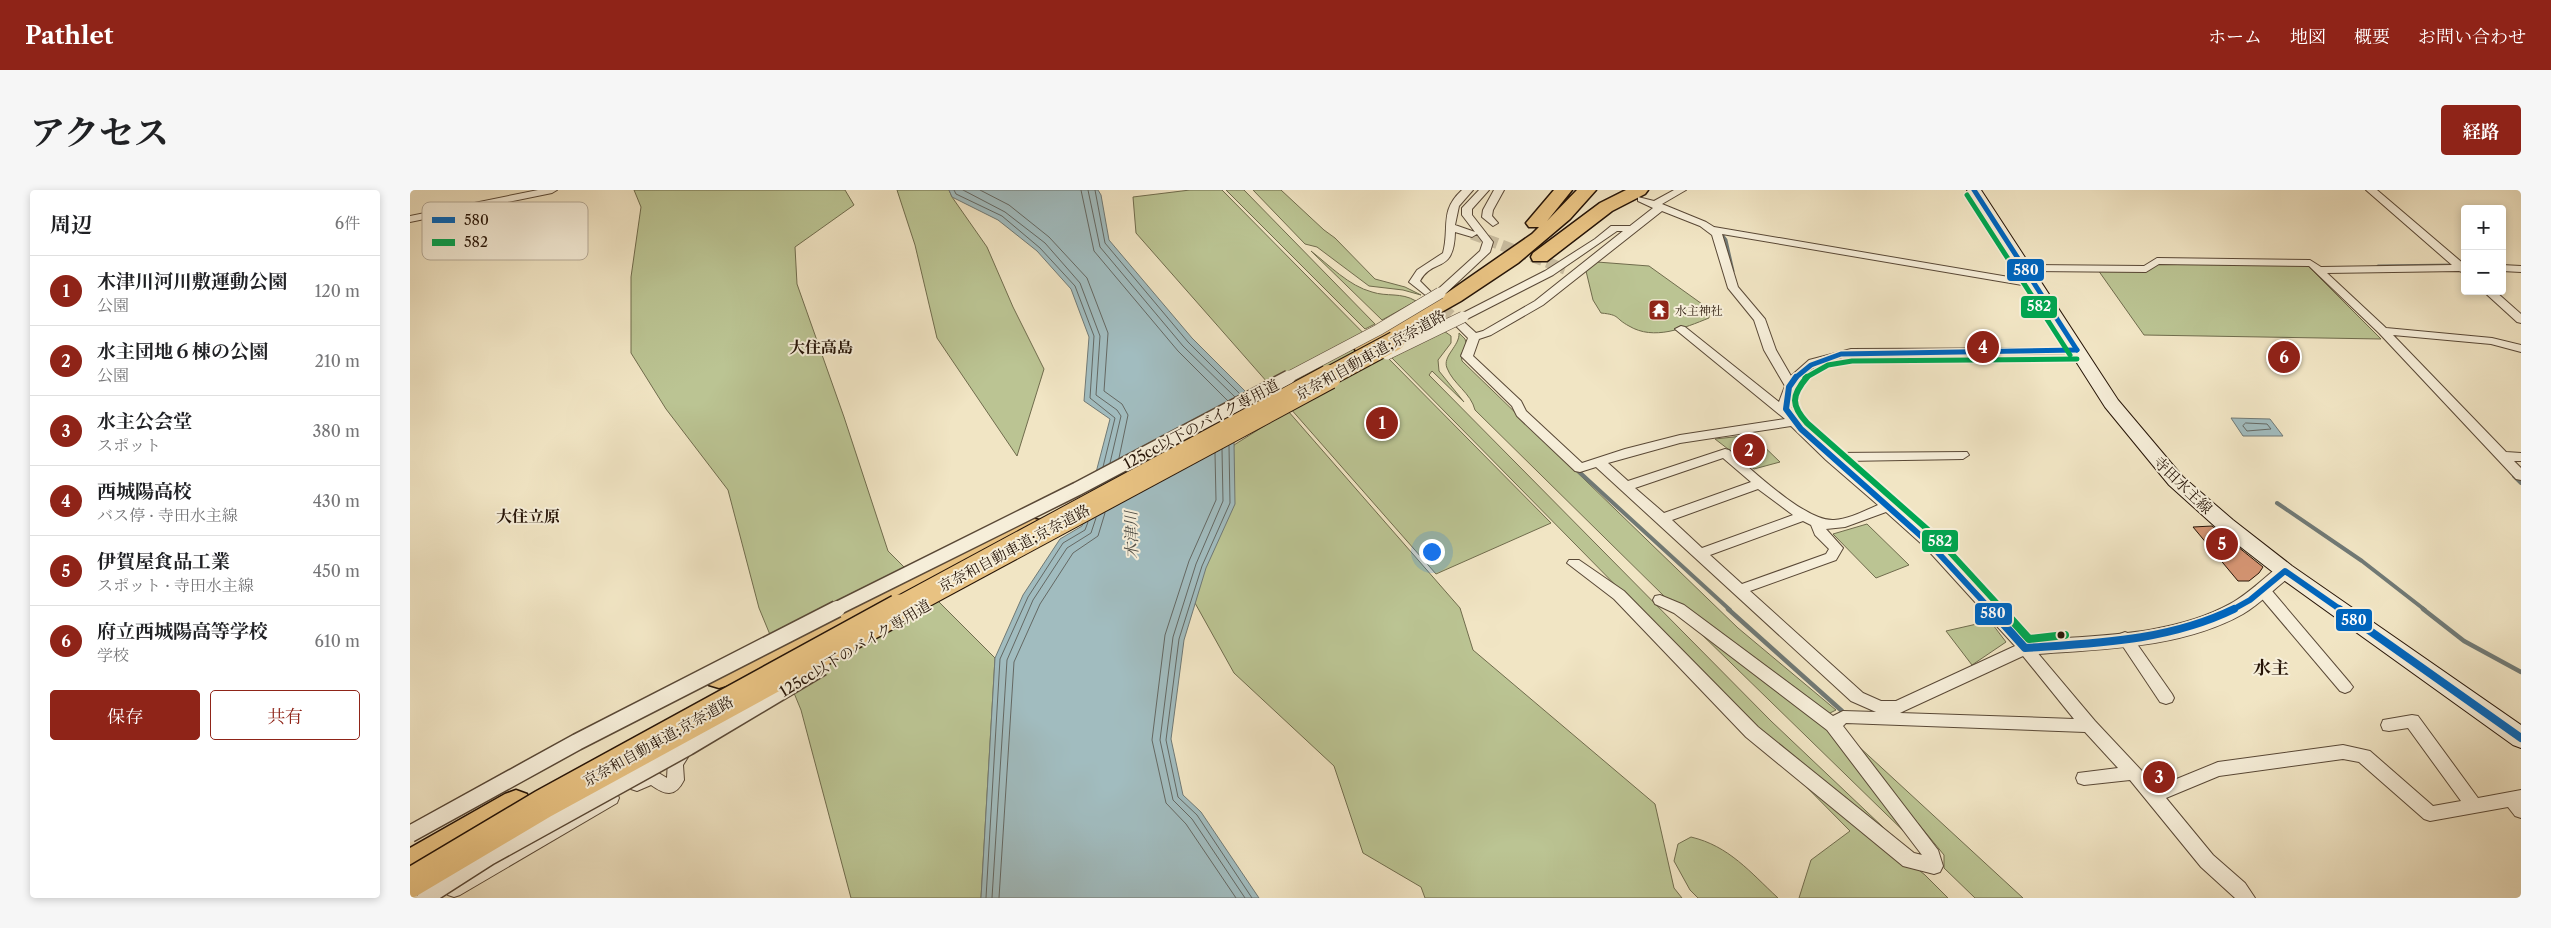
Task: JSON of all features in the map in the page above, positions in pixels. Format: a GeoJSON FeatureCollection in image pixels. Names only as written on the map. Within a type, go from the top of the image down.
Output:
{"type":"FeatureCollection","features":[{"type":"Feature","properties":{"kind":"highway"},"geometry":{"type":"LineString","coordinates":[[1440,295],[1506,254],[1563,190]]}},
{"type":"Feature","properties":{"kind":"highway","name":"京奈和自動車道;京奈道路"},"geometry":{"type":"LineString","coordinates":[[410,883],[543,804],[945,586],[1392,338],[1440,295],[1522,250],[1574,206],[1587,190]]}},
{"type":"Feature","properties":{"kind":"highway","name":"京奈和自動車道;京奈道路"},"geometry":{"type":"LineString","coordinates":[[410,865],[534,793],[656,726],[1030,526],[1392,338],[1464,303],[1563,230],[1600,190]]}},
{"type":"Feature","properties":{"kind":"highway"},"geometry":{"type":"LineString","coordinates":[[1500,278],[1539,257],[1606,207],[1640,195]]}},
{"type":"Feature","properties":{"kind":"highway"},"geometry":{"type":"LineString","coordinates":[[410,846],[548,766],[657,708],[1030,526]]}},
{"type":"Feature","properties":{"kind":"highway"},"geometry":{"type":"LineString","coordinates":[[410,898],[726,714],[820,663],[945,586]]}},
{"type":"Feature","properties":{"kind":"main road","name":"寺田水主線"},"geometry":{"type":"LineString","coordinates":[[1974,190],[2111,403],[2176,481],[2226,525],[2285,571],[2521,738]]}},
{"type":"Feature","properties":{"kind":"street"},"geometry":{"type":"LineString","coordinates":[[493,202],[552,190]]}},
{"type":"Feature","properties":{"kind":"street"},"geometry":{"type":"LineString","coordinates":[[1440,295],[1414,282],[1415,278],[1423,270],[1443,260],[1449,252],[1454,201],[1466,190]]}},
{"type":"Feature","properties":{"kind":"street","name":"125cc以下のバイク専用道"},"geometry":{"type":"LineString","coordinates":[[410,834],[719,668],[1077,489],[1378,330],[1440,295],[1485,252],[1488,242],[1467,215],[1467,208],[1484,190]]}},
{"type":"Feature","properties":{"kind":"street"},"geometry":{"type":"LineString","coordinates":[[1493,223],[1487,217],[1488,210],[1499,190]]}},
{"type":"Feature","properties":{"kind":"street"},"geometry":{"type":"LineString","coordinates":[[1474,337],[1487,333],[1540,303],[1633,229],[1656,206],[1681,190]]}},
{"type":"Feature","properties":{"kind":"street"},"geometry":{"type":"LineString","coordinates":[[2371,190],[2461,266]]}},
{"type":"Feature","properties":{"kind":"street"},"geometry":{"type":"LineString","coordinates":[[1640,195],[1656,206],[1714,230],[2034,284]]}},
{"type":"Feature","properties":{"kind":"street"},"geometry":{"type":"LineString","coordinates":[[1450,227],[1472,234]]}},
{"type":"Feature","properties":{"kind":"street","name":"125cc以下のバイク専用道"},"geometry":{"type":"LineString","coordinates":[[426,898],[489,858],[688,747],[981,573],[1394,350],[1461,320],[1549,272],[1599,241],[1615,228],[1633,229]]}},
{"type":"Feature","properties":{"kind":"street"},"geometry":{"type":"LineString","coordinates":[[1714,230],[1720,237],[1733,288],[1759,319],[1770,350],[1790,385]]}},
{"type":"Feature","properties":{"kind":"street"},"geometry":{"type":"LineString","coordinates":[[2024,268],[2146,269],[2157,261],[2315,267],[2461,269]]}},
{"type":"Feature","properties":{"kind":"street"},"geometry":{"type":"LineString","coordinates":[[2315,267],[2382,331],[2521,476]]}},
{"type":"Feature","properties":{"kind":"street"},"geometry":{"type":"LineString","coordinates":[[1565,268],[1576,273]]}},
{"type":"Feature","properties":{"kind":"street"},"geometry":{"type":"LineString","coordinates":[[2506,268],[2521,269]]}},
{"type":"Feature","properties":{"kind":"street"},"geometry":{"type":"LineString","coordinates":[[2493,295],[2521,320]]}},
{"type":"Feature","properties":{"kind":"street"},"geometry":{"type":"LineString","coordinates":[[1461,320],[1474,337]]}},
{"type":"Feature","properties":{"kind":"street"},"geometry":{"type":"LineString","coordinates":[[1681,329],[1790,417],[1830,457],[1930,544],[2025,648],[2089,726],[2154,795],[2207,861],[2239,889],[2246,898]]}},
{"type":"Feature","properties":{"kind":"street"},"geometry":{"type":"LineString","coordinates":[[2382,331],[2492,341],[2521,348]]}},
{"type":"Feature","properties":{"kind":"street"},"geometry":{"type":"LineString","coordinates":[[1474,337],[1468,356],[1469,359],[1517,404],[1521,413],[1580,468],[1640,448],[1714,433],[1763,429],[1790,417]]}},
{"type":"Feature","properties":{"kind":"street"},"geometry":{"type":"LineString","coordinates":[[1790,417],[1786,398],[1790,385],[1799,372],[1810,363],[1851,352],[2077,350]]}},
{"type":"Feature","properties":{"kind":"street"},"geometry":{"type":"LineString","coordinates":[[1626,486],[1725,454],[1802,517],[1818,525],[1834,525],[1886,507]]}},
{"type":"Feature","properties":{"kind":"street"},"geometry":{"type":"LineString","coordinates":[[1830,457],[1963,455]]}},
{"type":"Feature","properties":{"kind":"street"},"geometry":{"type":"LineString","coordinates":[[2502,456],[2521,457]]}},
{"type":"Feature","properties":{"kind":"street"},"geometry":{"type":"LineString","coordinates":[[1598,461],[1857,697],[1880,707],[1898,708],[2025,648],[2125,638],[2181,629],[2231,612],[2285,571]]}},
{"type":"Feature","properties":{"kind":"street"},"geometry":{"type":"LineString","coordinates":[[1662,519],[1762,483]]}},
{"type":"Feature","properties":{"kind":"street"},"geometry":{"type":"LineString","coordinates":[[1699,554],[1802,517]]}},
{"type":"Feature","properties":{"kind":"street"},"geometry":{"type":"LineString","coordinates":[[1739,590],[1831,558],[1836,548],[1820,532],[1818,525]]}},
{"type":"Feature","properties":{"kind":"street"},"geometry":{"type":"LineString","coordinates":[[1574,563],[1618,595],[1752,732],[1909,860],[1934,866],[1932,855],[1833,725],[1679,609],[1660,600]]}},
{"type":"Feature","properties":{"kind":"street"},"geometry":{"type":"LineString","coordinates":[[2262,589],[2345,687]]}},
{"type":"Feature","properties":{"kind":"street"},"geometry":{"type":"LineString","coordinates":[[2125,638],[2166,698]]}},
{"type":"Feature","properties":{"kind":"street"},"geometry":{"type":"LineString","coordinates":[[1833,725],[1843,717],[2089,726]]}},
{"type":"Feature","properties":{"kind":"street"},"geometry":{"type":"LineString","coordinates":[[2389,726],[2412,721],[2474,806]]}},
{"type":"Feature","properties":{"kind":"street"},"geometry":{"type":"LineString","coordinates":[[2154,795],[2218,769],[2343,752],[2364,756],[2430,814],[2474,806],[2518,802]]}},
{"type":"Feature","properties":{"kind":"street"},"geometry":{"type":"LineString","coordinates":[[440,898],[652,776],[668,788],[676,780],[675,763],[680,757]]}},
{"type":"Feature","properties":{"kind":"street"},"geometry":{"type":"LineString","coordinates":[[2084,778],[2134,774]]}},
{"type":"Feature","properties":{"kind":"street"},"geometry":{"type":"LineString","coordinates":[[410,875],[426,898]]}},
{"type":"Feature","properties":{"kind":"green space"},"geometry":{"type":"Polygon","coordinates":[[[634,190],[845,190],[854,205],[795,247],[797,284],[844,417],[888,551],[995,658],[981,898],[851,898],[801,710],[759,608],[728,490],[666,409],[631,353],[631,277],[641,207],[634,190]]]}},
{"type":"Feature","properties":{"kind":"green space"},"geometry":{"type":"Polygon","coordinates":[[[897,190],[949,190],[987,247],[1013,307],[1044,369],[1017,456],[937,338],[915,245],[897,190]]]}},
{"type":"Feature","properties":{"kind":"green space"},"geometry":{"type":"Polygon","coordinates":[[[1190,190],[1222,190],[1551,523],[1436,574],[1136,233],[1133,197],[1190,190]]]}},
{"type":"Feature","properties":{"kind":"green space"},"geometry":{"type":"Polygon","coordinates":[[[1226,190],[1244,190],[1375,324],[1365,329],[1226,190]]]}},
{"type":"Feature","properties":{"kind":"green space"},"geometry":{"type":"Polygon","coordinates":[[[1253,190],[1281,190],[1335,238],[1375,279],[1405,287],[1421,295],[1403,290],[1369,286],[1317,247],[1305,244],[1253,190]]]}},
{"type":"Feature","properties":{"kind":"green space"},"geometry":{"type":"Polygon","coordinates":[[[1311,251],[1355,285],[1378,293],[1405,296],[1416,301],[1382,320],[1311,251]]]}},
{"type":"Feature","properties":{"kind":"green space"},"geometry":{"type":"Polygon","coordinates":[[[1597,262],[1649,266],[1709,309],[1709,318],[1679,329],[1659,333],[1639,330],[1629,326],[1615,316],[1601,313],[1593,300],[1586,271],[1597,262]]]}},
{"type":"Feature","properties":{"kind":"green space"},"geometry":{"type":"Polygon","coordinates":[[[2159,262],[2306,264],[2381,339],[2144,335],[2098,270],[2147,271],[2159,262]]]}},
{"type":"Feature","properties":{"kind":"green space"},"geometry":{"type":"Polygon","coordinates":[[[1444,331],[1451,336],[1451,343],[1438,360],[1439,371],[1464,402],[1432,371],[1429,375],[1771,721],[1904,847],[1759,731],[1391,357],[1444,331]]]}},
{"type":"Feature","properties":{"kind":"green space"},"geometry":{"type":"Polygon","coordinates":[[[1459,333],[1465,339],[1467,346],[1461,354],[1462,361],[1738,628],[1836,710],[1824,716],[1667,599],[1475,410],[1470,399],[1453,379],[1446,364],[1459,338],[1459,333]]]}},
{"type":"Feature","properties":{"kind":"green space"},"geometry":{"type":"Polygon","coordinates":[[[1288,411],[1460,608],[1473,650],[1655,804],[1674,888],[1682,898],[1425,898],[1421,887],[1363,853],[1334,766],[1234,673],[1195,603],[1234,445],[1288,411]]]}},
{"type":"Feature","properties":{"kind":"green space"},"geometry":{"type":"Polygon","coordinates":[[[1752,435],[1780,462],[1754,469],[1715,439],[1752,435]]]}},
{"type":"Feature","properties":{"kind":"green space"},"geometry":{"type":"Polygon","coordinates":[[[1867,524],[1909,565],[1876,578],[1833,534],[1867,524]]]}},
{"type":"Feature","properties":{"kind":"green space"},"geometry":{"type":"Polygon","coordinates":[[[1990,621],[2006,642],[1972,665],[1946,631],[1990,621]]]}},
{"type":"Feature","properties":{"kind":"green space"},"geometry":{"type":"Polygon","coordinates":[[[1694,627],[1830,728],[1921,848],[1694,627]]]}},
{"type":"Feature","properties":{"kind":"green space"},"geometry":{"type":"Polygon","coordinates":[[[1844,733],[2023,898],[1975,898],[1944,868],[1944,855],[1844,733]]]}},
{"type":"Feature","properties":{"kind":"green space"},"geometry":{"type":"Polygon","coordinates":[[[1764,744],[1925,875],[1948,898],[1799,898],[1811,860],[1850,831],[1764,744]]]}},
{"type":"Feature","properties":{"kind":"green space"},"geometry":{"type":"Polygon","coordinates":[[[1691,837],[1728,853],[1778,898],[1698,898],[1690,890],[1674,861],[1678,844],[1691,837]]]}},
{"type":"Feature","properties":{"kind":"water","name":"木津川"},"geometry":{"type":"Polygon","coordinates":[[[949,190],[1098,190],[1101,195],[1109,240],[1192,338],[1274,420],[1234,442],[1235,504],[1206,568],[1184,640],[1171,739],[1183,795],[1201,812],[1259,898],[981,898],[995,658],[1023,595],[1060,539],[1082,526],[1110,419],[1084,401],[1089,337],[1071,289],[1037,251],[998,220],[952,197],[949,190]]]}},
{"type":"Feature","properties":{"kind":"water"},"geometry":{"type":"Polygon","coordinates":[[[2231,418],[2270,419],[2283,436],[2243,436],[2231,418]]]}},
{"type":"Feature","properties":{"kind":"building"},"geometry":{"type":"Polygon","coordinates":[[[2212,526],[2263,567],[2259,573],[2249,581],[2238,581],[2193,527],[2212,526]]]}},
{"type":"Feature","properties":{"kind":"building"},"geometry":{"type":"Polygon","coordinates":[[[2158,765],[2171,779],[2157,785],[2143,769],[2158,765]]]}},
{"type":"Feature","properties":{"kind":"waterway"},"geometry":{"type":"LineString","coordinates":[[1720,232],[1726,240],[1733,271]]}},
{"type":"Feature","properties":{"kind":"waterway"},"geometry":{"type":"LineString","coordinates":[[2378,266],[2456,265]]}},
{"type":"Feature","properties":{"kind":"waterway"},"geometry":{"type":"LineString","coordinates":[[1576,469],[1730,610]]}},
{"type":"Feature","properties":{"kind":"waterway"},"geometry":{"type":"LineString","coordinates":[[2514,476],[2521,483]]}},
{"type":"Feature","properties":{"kind":"waterway"},"geometry":{"type":"LineString","coordinates":[[2277,503],[2362,561],[2425,610]]}},
{"type":"Feature","properties":{"kind":"waterway"},"geometry":{"type":"LineString","coordinates":[[1728,609],[1842,711]]}},
{"type":"Feature","properties":{"kind":"waterway"},"geometry":{"type":"LineString","coordinates":[[2423,609],[2464,641],[2521,672]]}},
{"type":"Feature","properties":{"kind":"tunnel"},"geometry":{"type":"LineString","coordinates":[[1472,234],[1565,269]]}},
{"type":"Feature","properties":{"kind":"tunnel"},"geometry":{"type":"LineString","coordinates":[[1431,297],[1460,324]]}},
{"type":"Feature","properties":{"kind":"transit line","name":"580"},"geometry":{"type":"LineString","coordinates":[[1974,190],[2077,350]]}},
{"type":"Feature","properties":{"kind":"transit line","name":"582"},"geometry":{"type":"LineString","coordinates":[[1967,195],[2070,355]]}},
{"type":"Feature","properties":{"kind":"transit line","name":"580"},"geometry":{"type":"LineString","coordinates":[[2077,350],[1841,354],[1820,360],[1802,371],[1789,387],[1786,397],[1786,409],[1801,429],[1930,544],[2025,648],[2134,639],[2187,628],[2213,620],[2244,604],[2285,571],[2521,738]]}},
{"type":"Feature","properties":{"kind":"transit line","name":"582"},"geometry":{"type":"LineString","coordinates":[[2065,635],[2029,639],[1936,537],[1807,423],[1795,409],[1794,399],[1805,378],[1814,371],[1828,365],[1852,361],[2077,359]]}},
{"type":"Feature","properties":{"kind":"place","name":"水主神社"},"geometry":{"type":"Point","coordinates":[1659,310]}},
{"type":"Feature","properties":{"kind":"place","name":"西城陽高校"},"geometry":{"type":"Point","coordinates":[1983,347]}},
{"type":"Feature","properties":{"kind":"place","name":"府立西城陽高等学校"},"geometry":{"type":"Point","coordinates":[2284,357]}},
{"type":"Feature","properties":{"kind":"place","name":"木津川河川敷運動公園"},"geometry":{"type":"Point","coordinates":[1382,423]}},
{"type":"Feature","properties":{"kind":"place","name":"水主団地６棟の公園"},"geometry":{"type":"Point","coordinates":[1749,450]}},
{"type":"Feature","properties":{"kind":"place","name":"伊賀屋食品工業"},"geometry":{"type":"Point","coordinates":[2222,544]}},
{"type":"Feature","properties":{"kind":"place","name":"水主公会堂"},"geometry":{"type":"Point","coordinates":[2159,777]}},
{"type":"Feature","properties":{"kind":"district","name":"大住高島"},"geometry":{"type":"Point","coordinates":[821,347]}},
{"type":"Feature","properties":{"kind":"district","name":"大住立原"},"geometry":{"type":"Point","coordinates":[528,516]}},
{"type":"Feature","properties":{"kind":"district","name":"水主"},"geometry":{"type":"Point","coordinates":[2271,668]}}]}
